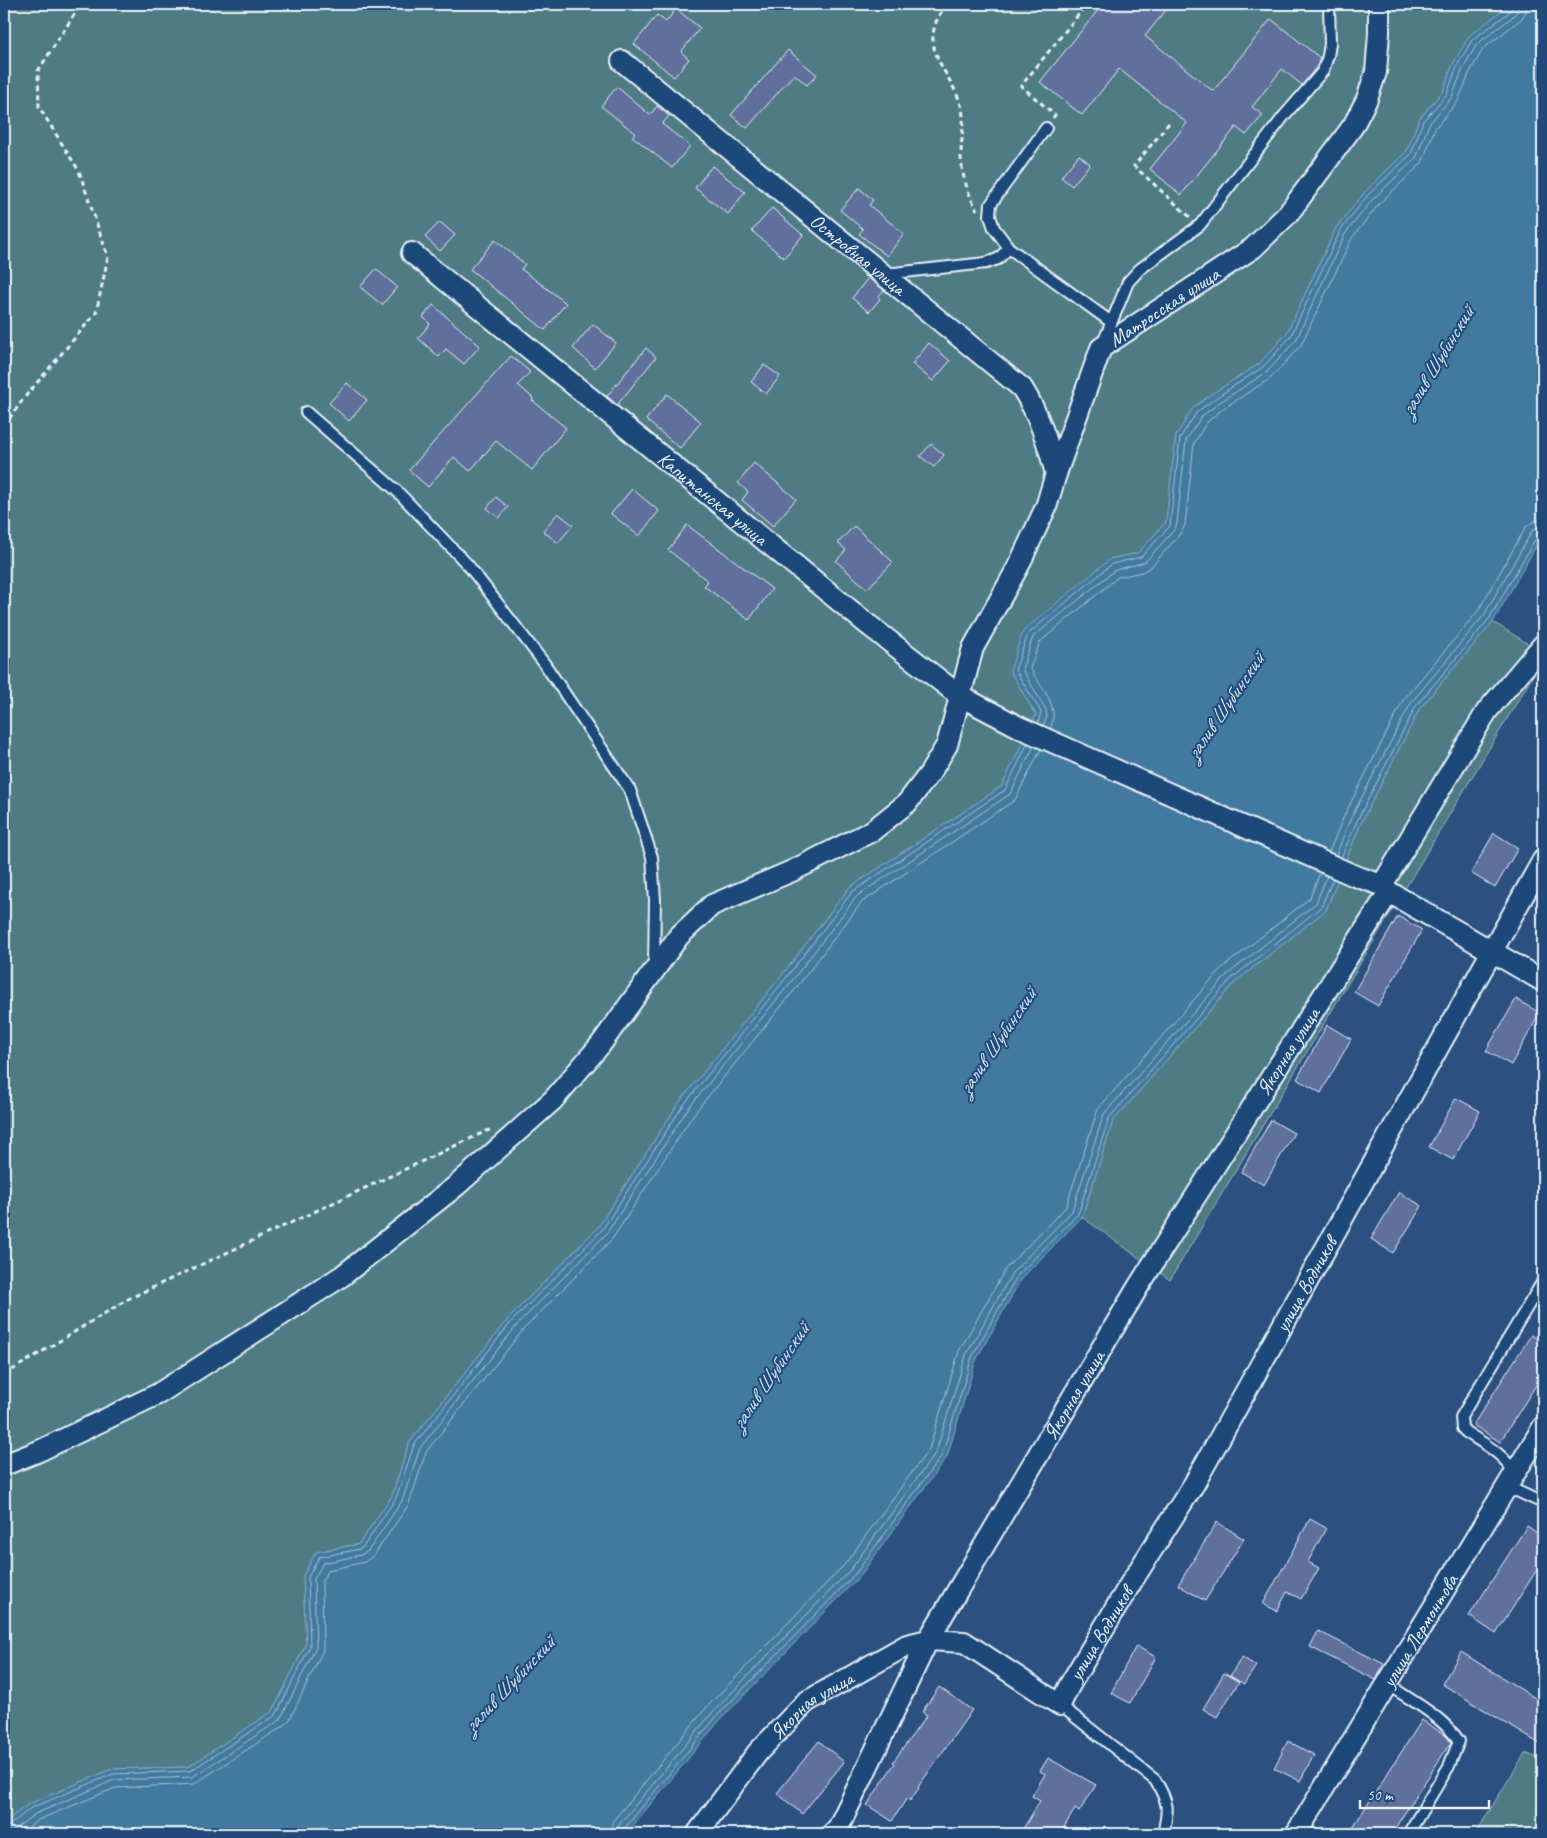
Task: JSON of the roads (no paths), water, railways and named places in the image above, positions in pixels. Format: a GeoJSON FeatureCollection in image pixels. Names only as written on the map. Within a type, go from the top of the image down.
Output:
{"type":"FeatureCollection","features":[{"type":"Feature","properties":{"kind":"street","name":"Матросская улица"},"geometry":{"type":"LineString","coordinates":[[4,1464],[39,1450],[158,1394],[342,1276],[456,1186],[553,1100],[601,1044],[679,936],[712,905],[792,871],[872,831],[908,803],[930,773],[947,744],[973,648],[1018,568],[1046,507],[1101,348],[1253,248],[1288,214],[1352,126],[1367,99],[1376,72],[1379,4]]}},
{"type":"Feature","properties":{"kind":"street","name":"Островная улица"},"geometry":{"type":"LineString","coordinates":[[622,61],[1022,388],[1034,408],[1048,440],[1056,474]]}},
{"type":"Feature","properties":{"kind":"street","name":"Капитанская улица"},"geometry":{"type":"LineString","coordinates":[[412,253],[866,623],[960,696],[1021,728],[1386,888],[1543,981]]}},
{"type":"Feature","properties":{"kind":"street","name":"Якорная улица"},"geometry":{"type":"LineString","coordinates":[[697,1834],[758,1752],[806,1702],[907,1645],[928,1640],[1138,1287],[1386,888],[1487,711],[1543,645]]}},
{"type":"Feature","properties":{"kind":"street","name":"улица Водников"},"geometry":{"type":"LineString","coordinates":[[1060,1705],[1069,1686],[1127,1589],[1194,1484],[1542,867]]}},
{"type":"Feature","properties":{"kind":"street","name":"улица Лермонтова"},"geometry":{"type":"LineString","coordinates":[[1296,1834],[1543,1428]]}},
{"type":"Feature","properties":{"kind":"street"},"geometry":{"type":"LineString","coordinates":[[832,1834],[838,1828],[928,1640],[964,1642],[1060,1705]]}},
{"type":"Feature","properties":{"kind":"lane"},"geometry":{"type":"LineString","coordinates":[[1101,348],[1128,282],[1140,269],[1200,225],[1284,116],[1323,71],[1330,44],[1329,4]]}},
{"type":"Feature","properties":{"kind":"lane"},"geometry":{"type":"LineString","coordinates":[[1046,128],[992,204],[990,216],[994,228],[1009,248],[1111,322]]}},
{"type":"Feature","properties":{"kind":"lane"},"geometry":{"type":"LineString","coordinates":[[884,274],[986,263],[998,259],[1009,248]]}},
{"type":"Feature","properties":{"kind":"lane"},"geometry":{"type":"LineString","coordinates":[[306,412],[397,491],[468,565],[544,663],[630,790],[652,857],[655,900],[654,970]]}},
{"type":"Feature","properties":{"kind":"lane"},"geometry":{"type":"LineString","coordinates":[[1541,1284],[1540,1297],[1543,1300]]}},
{"type":"Feature","properties":{"kind":"lane"},"geometry":{"type":"LineString","coordinates":[[1515,1474],[1509,1464],[1497,1453],[1462,1428],[1461,1417],[1541,1284]]}},
{"type":"Feature","properties":{"kind":"lane"},"geometry":{"type":"LineString","coordinates":[[1504,1492],[1517,1491],[1543,1503]]}},
{"type":"Feature","properties":{"kind":"lane"},"geometry":{"type":"LineString","coordinates":[[1387,1684],[1436,1718],[1453,1732],[1459,1741],[1449,1766],[1408,1834]]}},
{"type":"Feature","properties":{"kind":"lane"},"geometry":{"type":"LineString","coordinates":[[1060,1705],[1155,1780],[1165,1796],[1168,1809],[1163,1834]]}},
{"type":"Feature","properties":{"kind":"water","name":"залив Шубинский"},"geometry":{"type":"Polygon","coordinates":[[[1510,4],[1543,4],[1543,534],[1493,622],[1420,708],[1360,825],[1326,910],[1235,982],[1113,1121],[1082,1217],[1021,1279],[976,1360],[947,1457],[860,1576],[720,1720],[626,1834],[4,1834],[4,1823],[29,1804],[112,1769],[188,1767],[273,1711],[306,1644],[303,1576],[316,1552],[359,1544],[392,1496],[409,1443],[509,1318],[598,1227],[678,1104],[849,888],[1002,786],[1036,715],[1010,671],[1023,631],[1110,559],[1138,553],[1166,522],[1176,436],[1193,408],[1259,364],[1287,333],[1336,228],[1365,192],[1407,151],[1419,119],[1443,91],[1453,64],[1469,36],[1510,4]]]}}]}
